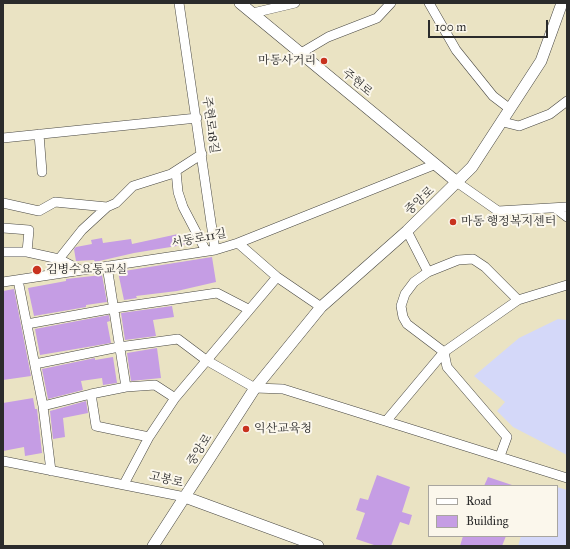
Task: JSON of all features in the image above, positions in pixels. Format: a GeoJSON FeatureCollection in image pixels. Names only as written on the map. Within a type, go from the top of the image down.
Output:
{"type":"FeatureCollection","features":[{"type":"Feature","properties":{"kind":"street","name":"주현로18길"},"geometry":{"type":"LineString","coordinates":[[180,3],[202,154],[210,251]]}},
{"type":"Feature","properties":{"kind":"street","name":"주현로"},"geometry":{"type":"LineString","coordinates":[[240,3],[458,183]]}},
{"type":"Feature","properties":{"kind":"street"},"geometry":{"type":"LineString","coordinates":[[253,13],[295,3]]}},
{"type":"Feature","properties":{"kind":"street"},"geometry":{"type":"LineString","coordinates":[[429,3],[456,50],[493,96],[510,109]]}},
{"type":"Feature","properties":{"kind":"street","name":"중앙로"},"geometry":{"type":"LineString","coordinates":[[153,546],[255,388],[321,307],[408,231],[458,183],[472,167],[503,122],[541,61],[562,3]]}},
{"type":"Feature","properties":{"kind":"street"},"geometry":{"type":"LineString","coordinates":[[301,53],[328,37],[377,18],[387,4]]}},
{"type":"Feature","properties":{"kind":"street"},"geometry":{"type":"LineString","coordinates":[[503,122],[518,126],[550,114],[567,101]]}},
{"type":"Feature","properties":{"kind":"street"},"geometry":{"type":"LineString","coordinates":[[3,138],[197,118]]}},
{"type":"Feature","properties":{"kind":"street"},"geometry":{"type":"LineString","coordinates":[[40,134],[42,172]]}},
{"type":"Feature","properties":{"kind":"street"},"geometry":{"type":"LineString","coordinates":[[59,259],[82,230],[107,207],[116,203],[133,186],[176,171],[202,154]]}},
{"type":"Feature","properties":{"kind":"street"},"geometry":{"type":"LineString","coordinates":[[238,243],[436,164]]}},
{"type":"Feature","properties":{"kind":"street"},"geometry":{"type":"LineString","coordinates":[[176,171],[178,192],[183,207],[210,251]]}},
{"type":"Feature","properties":{"kind":"street"},"geometry":{"type":"LineString","coordinates":[[458,183],[498,211],[567,207]]}},
{"type":"Feature","properties":{"kind":"street"},"geometry":{"type":"LineString","coordinates":[[3,203],[38,211],[55,202],[107,207]]}},
{"type":"Feature","properties":{"kind":"street"},"geometry":{"type":"LineString","coordinates":[[555,208],[567,218]]}},
{"type":"Feature","properties":{"kind":"street"},"geometry":{"type":"LineString","coordinates":[[3,228],[29,230],[27,252]]}},
{"type":"Feature","properties":{"kind":"street"},"geometry":{"type":"LineString","coordinates":[[408,231],[428,272]]}},
{"type":"Feature","properties":{"kind":"street","name":"서동로11길"},"geometry":{"type":"LineString","coordinates":[[3,282],[210,251],[238,243],[277,277],[321,307]]}},
{"type":"Feature","properties":{"kind":"street"},"geometry":{"type":"LineString","coordinates":[[3,252],[27,252],[59,259],[80,270]]}},
{"type":"Feature","properties":{"kind":"street"},"geometry":{"type":"LineString","coordinates":[[500,456],[507,437],[447,367],[444,352],[407,324],[403,317],[401,306],[405,294],[414,282],[428,272],[443,264],[458,260],[473,259],[485,267],[518,300]]}},
{"type":"Feature","properties":{"kind":"street"},"geometry":{"type":"LineString","coordinates":[[107,266],[126,387]]}},
{"type":"Feature","properties":{"kind":"street"},"geometry":{"type":"LineString","coordinates":[[124,484],[149,437],[175,398],[248,309],[277,277]]}},
{"type":"Feature","properties":{"kind":"street"},"geometry":{"type":"LineString","coordinates":[[18,280],[43,406],[51,471]]}},
{"type":"Feature","properties":{"kind":"street"},"geometry":{"type":"LineString","coordinates":[[388,420],[444,352],[518,300],[567,285]]}},
{"type":"Feature","properties":{"kind":"street"},"geometry":{"type":"LineString","coordinates":[[27,324],[114,308],[218,293],[248,309]]}},
{"type":"Feature","properties":{"kind":"street"},"geometry":{"type":"LineString","coordinates":[[35,364],[119,347],[178,339],[206,360],[255,388],[282,389],[388,420],[567,478]]}},
{"type":"Feature","properties":{"kind":"street"},"geometry":{"type":"LineString","coordinates":[[43,406],[126,387],[155,385],[175,398]]}},
{"type":"Feature","properties":{"kind":"street"},"geometry":{"type":"LineString","coordinates":[[91,394],[96,426],[149,437]]}},
{"type":"Feature","properties":{"kind":"street","name":"고봉로"},"geometry":{"type":"LineString","coordinates":[[3,461],[184,497],[318,546]]}},
{"type":"Feature","properties":{"kind":"shaded area"},"geometry":{"type":"Polygon","coordinates":[[[558,319],[567,320],[567,455],[513,427],[497,411],[505,402],[474,376],[519,338],[558,319]]]}},
{"type":"Feature","properties":{"kind":"shaded area"},"geometry":{"type":"Polygon","coordinates":[[[558,487],[567,490],[567,546],[518,546],[521,537],[558,537],[558,487]]]}},
{"type":"Feature","properties":{"kind":"building"},"geometry":{"type":"Polygon","coordinates":[[[178,234],[179,238],[191,236],[195,243],[134,253],[95,262],[94,260],[76,261],[74,249],[76,247],[92,244],[91,240],[102,238],[103,243],[131,239],[132,244],[178,234]]]}},
{"type":"Feature","properties":{"kind":"building"},"geometry":{"type":"Polygon","coordinates":[[[212,257],[216,282],[177,291],[136,296],[137,298],[124,300],[118,272],[212,257]]]}},
{"type":"Feature","properties":{"kind":"building"},"geometry":{"type":"Polygon","coordinates":[[[102,275],[107,302],[34,316],[28,288],[66,281],[66,279],[102,275]]]}},
{"type":"Feature","properties":{"kind":"building"},"geometry":{"type":"Polygon","coordinates":[[[14,289],[31,376],[3,380],[3,291],[14,289]]]}},
{"type":"Feature","properties":{"kind":"building"},"geometry":{"type":"Polygon","coordinates":[[[172,306],[174,317],[153,320],[156,336],[125,340],[121,313],[172,306]]]}},
{"type":"Feature","properties":{"kind":"building"},"geometry":{"type":"Polygon","coordinates":[[[109,315],[110,321],[107,322],[111,343],[40,355],[35,329],[109,315]]]}},
{"type":"Feature","properties":{"kind":"building"},"geometry":{"type":"Polygon","coordinates":[[[157,348],[161,378],[131,381],[127,353],[157,348]]]}},
{"type":"Feature","properties":{"kind":"building"},"geometry":{"type":"Polygon","coordinates":[[[113,357],[117,383],[103,385],[102,378],[81,381],[83,390],[48,399],[42,369],[95,358],[95,360],[113,357]]]}},
{"type":"Feature","properties":{"kind":"building"},"geometry":{"type":"Polygon","coordinates":[[[33,398],[35,409],[37,409],[42,453],[25,456],[24,447],[3,451],[3,403],[33,398]]]}},
{"type":"Feature","properties":{"kind":"building"},"geometry":{"type":"Polygon","coordinates":[[[86,401],[88,413],[63,418],[65,437],[53,439],[50,411],[86,401]]]}},
{"type":"Feature","properties":{"kind":"building"},"geometry":{"type":"Polygon","coordinates":[[[377,475],[410,487],[402,512],[412,515],[409,525],[400,522],[391,546],[377,546],[356,539],[365,513],[356,510],[360,498],[368,500],[377,475]]]}},
{"type":"Feature","properties":{"kind":"building"},"geometry":{"type":"Polygon","coordinates":[[[488,477],[512,485],[484,485],[488,477]]]}},
{"type":"Feature","properties":{"kind":"building"},"geometry":{"type":"Polygon","coordinates":[[[463,537],[506,537],[502,546],[460,546],[463,537]]]}},
{"type":"Feature","properties":{"kind":"place","name":"마동사거리"},"geometry":{"type":"Point","coordinates":[324,61]}},
{"type":"Feature","properties":{"kind":"place","name":"마동 행정복지센터"},"geometry":{"type":"Point","coordinates":[453,222]}},
{"type":"Feature","properties":{"kind":"place","name":"김병수요통교실"},"geometry":{"type":"Point","coordinates":[37,270]}},
{"type":"Feature","properties":{"kind":"place","name":"익산교육청"},"geometry":{"type":"Point","coordinates":[246,429]}}]}
